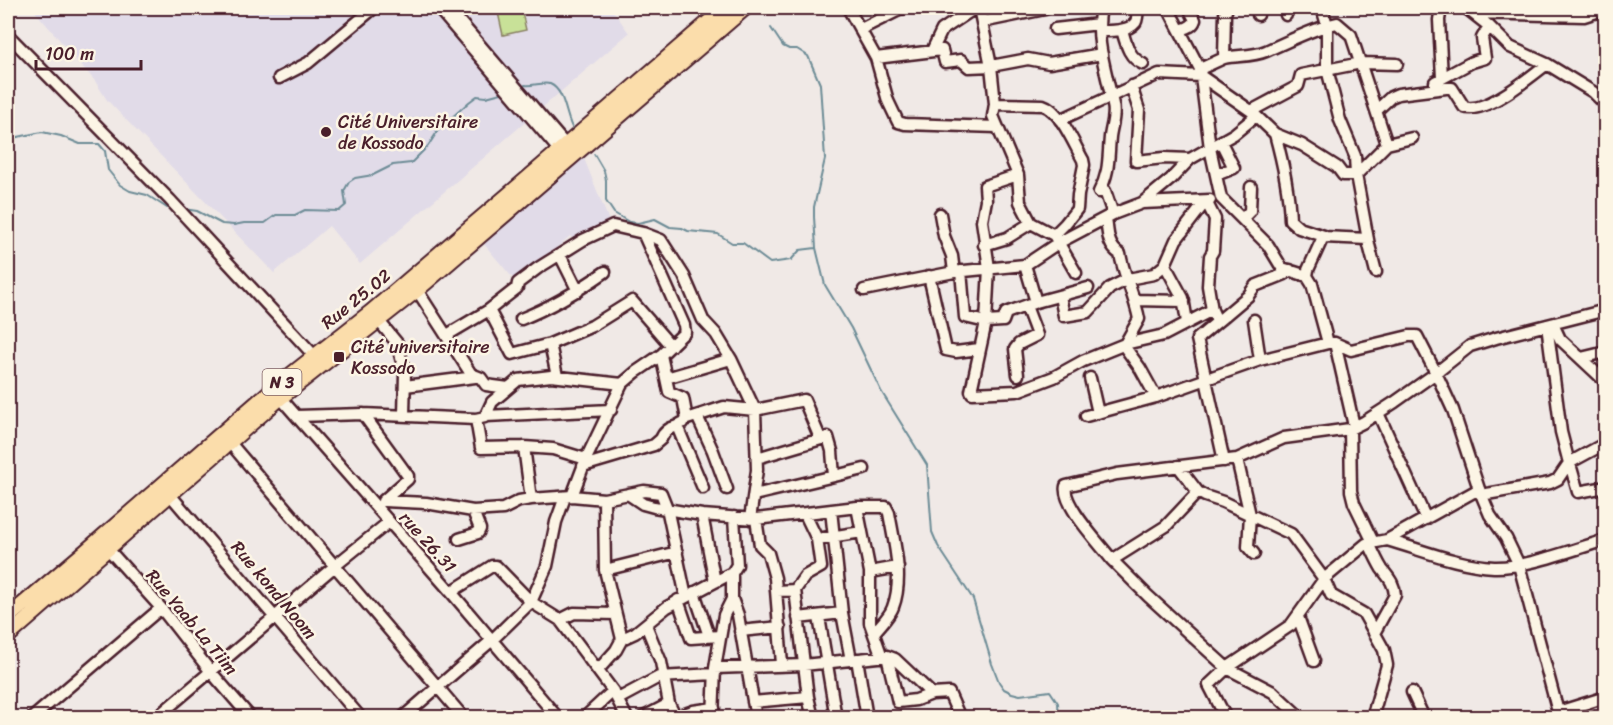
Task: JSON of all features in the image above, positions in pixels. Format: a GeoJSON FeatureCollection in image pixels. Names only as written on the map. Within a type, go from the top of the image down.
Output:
{"type":"FeatureCollection","features":[{"type":"Feature","properties":{"kind":"main road","name":"Rue 25.02"},"geometry":{"type":"LineString","coordinates":[[318,360],[371,312],[566,152],[724,8]]}},
{"type":"Feature","properties":{"kind":"main road","name":"N 3"},"geometry":{"type":"LineString","coordinates":[[8,617],[166,490],[225,437],[318,360],[378,320],[417,290],[566,152],[746,8]]}},
{"type":"Feature","properties":{"kind":"main road","name":"N 3"},"geometry":{"type":"LineString","coordinates":[[8,636],[108,549],[166,490]]}},
{"type":"Feature","properties":{"kind":"street"},"geometry":{"type":"LineString","coordinates":[[279,78],[308,63],[374,8]]}},
{"type":"Feature","properties":{"kind":"street"},"geometry":{"type":"LineString","coordinates":[[438,8],[566,152]]}},
{"type":"Feature","properties":{"kind":"street"},"geometry":{"type":"LineString","coordinates":[[448,8],[566,152]]}},
{"type":"Feature","properties":{"kind":"street"},"geometry":{"type":"LineString","coordinates":[[848,8],[876,58],[896,120],[900,123],[997,127]]}},
{"type":"Feature","properties":{"kind":"street"},"geometry":{"type":"LineString","coordinates":[[861,29],[903,8]]}},
{"type":"Feature","properties":{"kind":"street"},"geometry":{"type":"LineString","coordinates":[[932,51],[942,30],[977,8],[991,66],[995,104],[993,116],[1018,175],[1020,202],[1031,223],[1056,239],[1076,273]]}},
{"type":"Feature","properties":{"kind":"street"},"geometry":{"type":"LineString","coordinates":[[1099,192],[1110,162],[1114,107],[1102,54],[1099,27],[1101,8]]}},
{"type":"Feature","properties":{"kind":"street"},"geometry":{"type":"LineString","coordinates":[[1055,29],[1099,27],[1122,30],[1136,23],[1138,8]]}},
{"type":"Feature","properties":{"kind":"street"},"geometry":{"type":"LineString","coordinates":[[1168,8],[1200,72],[1210,148],[1221,198],[1268,245],[1282,268],[1307,276]]}},
{"type":"Feature","properties":{"kind":"street"},"geometry":{"type":"LineString","coordinates":[[1180,30],[1194,23],[1195,20],[1189,8]]}},
{"type":"Feature","properties":{"kind":"street"},"geometry":{"type":"LineString","coordinates":[[1224,58],[1227,8]]}},
{"type":"Feature","properties":{"kind":"street"},"geometry":{"type":"LineString","coordinates":[[1322,8],[1327,25],[1327,69],[1340,120],[1355,156],[1356,175],[1376,272]]}},
{"type":"Feature","properties":{"kind":"street"},"geometry":{"type":"LineString","coordinates":[[1441,8],[1439,20],[1442,78]]}},
{"type":"Feature","properties":{"kind":"street"},"geometry":{"type":"LineString","coordinates":[[982,22],[1045,9]]}},
{"type":"Feature","properties":{"kind":"street"},"geometry":{"type":"LineString","coordinates":[[1470,10],[1584,16],[1605,9]]}},
{"type":"Feature","properties":{"kind":"street"},"geometry":{"type":"LineString","coordinates":[[1470,10],[1490,26],[1510,47],[1547,64],[1593,92],[1605,105]]}},
{"type":"Feature","properties":{"kind":"street"},"geometry":{"type":"LineString","coordinates":[[1060,120],[1161,74],[1200,72],[1224,58],[1259,53],[1294,36],[1337,23],[1351,35],[1387,144]]}},
{"type":"Feature","properties":{"kind":"street"},"geometry":{"type":"LineString","coordinates":[[1435,89],[1435,82],[1472,62],[1485,58],[1482,38],[1490,26]]}},
{"type":"Feature","properties":{"kind":"street"},"geometry":{"type":"LineString","coordinates":[[1122,30],[1129,52],[1136,61],[1143,64]]}},
{"type":"Feature","properties":{"kind":"street"},"geometry":{"type":"LineString","coordinates":[[8,35],[170,200],[318,360]]}},
{"type":"Feature","properties":{"kind":"street"},"geometry":{"type":"LineString","coordinates":[[876,58],[942,50],[945,62],[961,60],[969,67],[991,66],[1028,59],[1048,63],[1102,54]]}},
{"type":"Feature","properties":{"kind":"street"},"geometry":{"type":"LineString","coordinates":[[864,290],[958,271],[1024,265],[1056,239],[1142,203],[1167,183],[1190,159],[1247,125],[1254,114],[1298,86],[1301,75],[1361,63],[1397,64]]}},
{"type":"Feature","properties":{"kind":"street"},"geometry":{"type":"LineString","coordinates":[[1377,110],[1391,97],[1398,94],[1452,88],[1464,107],[1471,108],[1493,101],[1547,64]]}},
{"type":"Feature","properties":{"kind":"street"},"geometry":{"type":"LineString","coordinates":[[1200,72],[1254,114],[1275,134],[1302,146],[1337,167],[1343,175],[1356,175],[1387,144],[1412,138]]}},
{"type":"Feature","properties":{"kind":"street"},"geometry":{"type":"LineString","coordinates":[[1131,86],[1139,110],[1137,162],[1164,158],[1190,159]]}},
{"type":"Feature","properties":{"kind":"street"},"geometry":{"type":"LineString","coordinates":[[995,104],[1043,105],[1054,110],[1084,162],[1077,195],[1077,209],[1056,239]]}},
{"type":"Feature","properties":{"kind":"street"},"geometry":{"type":"LineString","coordinates":[[1275,134],[1285,172],[1290,220],[1299,228],[1324,236],[1368,239]]}},
{"type":"Feature","properties":{"kind":"street"},"geometry":{"type":"LineString","coordinates":[[1216,175],[1234,168],[1221,142]]}},
{"type":"Feature","properties":{"kind":"street"},"geometry":{"type":"LineString","coordinates":[[1018,175],[985,186],[986,200],[982,221],[989,268],[986,322],[971,391],[974,393],[1017,391],[1124,345],[1164,336],[1186,322],[1212,310]]}},
{"type":"Feature","properties":{"kind":"street"},"geometry":{"type":"LineString","coordinates":[[1242,219],[1250,211],[1251,187]]}},
{"type":"Feature","properties":{"kind":"street"},"geometry":{"type":"LineString","coordinates":[[1077,195],[1104,191],[1110,216],[1109,241],[1114,250],[1120,254],[1122,268],[1128,279],[1139,319],[1124,345]]}},
{"type":"Feature","properties":{"kind":"street"},"geometry":{"type":"LineString","coordinates":[[1142,203],[1206,201],[1221,198]]}},
{"type":"Feature","properties":{"kind":"street"},"geometry":{"type":"LineString","coordinates":[[1060,296],[1064,315],[1088,312],[1110,288],[1128,279],[1155,274],[1165,265],[1176,240],[1206,201]]}},
{"type":"Feature","properties":{"kind":"street"},"geometry":{"type":"LineString","coordinates":[[1206,201],[1215,219],[1208,286],[1212,310],[1217,321]]}},
{"type":"Feature","properties":{"kind":"street"},"geometry":{"type":"LineString","coordinates":[[940,214],[944,236],[958,271],[965,317],[986,322],[1003,321],[1006,313],[1088,288]]}},
{"type":"Feature","properties":{"kind":"street"},"geometry":{"type":"LineString","coordinates":[[984,245],[1007,238],[1031,223]]}},
{"type":"Feature","properties":{"kind":"street"},"geometry":{"type":"LineString","coordinates":[[447,335],[489,310],[517,288],[523,279],[584,240],[613,226],[643,232],[661,240],[684,276],[703,320],[716,334],[731,359],[755,410],[757,458],[753,519],[760,545],[768,553],[777,591],[782,664]]}},
{"type":"Feature","properties":{"kind":"street"},"geometry":{"type":"LineString","coordinates":[[402,717],[491,641],[531,602],[547,566],[556,522],[622,384],[661,355],[684,332],[684,325],[643,232]]}},
{"type":"Feature","properties":{"kind":"street"},"geometry":{"type":"LineString","coordinates":[[1324,236],[1308,268],[1307,276],[1332,343],[1352,427],[1351,491],[1354,502],[1382,569],[1391,580],[1395,591],[1374,633]]}},
{"type":"Feature","properties":{"kind":"street"},"geometry":{"type":"LineString","coordinates":[[560,255],[578,291]]}},
{"type":"Feature","properties":{"kind":"street"},"geometry":{"type":"LineString","coordinates":[[1018,375],[1015,349],[1019,344],[1037,335],[1024,265]]}},
{"type":"Feature","properties":{"kind":"street"},"geometry":{"type":"LineString","coordinates":[[1165,265],[1184,301],[1186,322]]}},
{"type":"Feature","properties":{"kind":"street"},"geometry":{"type":"LineString","coordinates":[[1224,461],[1197,339],[1248,296],[1255,286],[1290,270]]}},
{"type":"Feature","properties":{"kind":"street"},"geometry":{"type":"LineString","coordinates":[[521,319],[578,291],[605,272]]}},
{"type":"Feature","properties":{"kind":"street"},"geometry":{"type":"LineString","coordinates":[[668,288],[684,276]]}},
{"type":"Feature","properties":{"kind":"street"},"geometry":{"type":"LineString","coordinates":[[929,276],[946,350],[956,352],[979,349]]}},
{"type":"Feature","properties":{"kind":"street"},"geometry":{"type":"LineString","coordinates":[[417,290],[475,377]]}},
{"type":"Feature","properties":{"kind":"street"},"geometry":{"type":"LineString","coordinates":[[1134,300],[1184,301]]}},
{"type":"Feature","properties":{"kind":"street"},"geometry":{"type":"LineString","coordinates":[[489,310],[512,354],[550,344],[592,326],[633,301],[671,346]]}},
{"type":"Feature","properties":{"kind":"street"},"geometry":{"type":"LineString","coordinates":[[1302,717],[1274,692],[1227,668],[1148,596],[1112,560],[1074,512],[1065,491],[1066,486],[1117,474],[1237,459],[1284,438],[1352,427],[1378,413],[1436,373],[1470,346],[1605,310]]}},
{"type":"Feature","properties":{"kind":"street"},"geometry":{"type":"LineString","coordinates":[[378,320],[397,343],[405,373],[404,415]]}},
{"type":"Feature","properties":{"kind":"street"},"geometry":{"type":"LineString","coordinates":[[1254,320],[1260,360]]}},
{"type":"Feature","properties":{"kind":"street"},"geometry":{"type":"LineString","coordinates":[[1550,325],[1560,339],[1605,382]]}},
{"type":"Feature","properties":{"kind":"street"},"geometry":{"type":"LineString","coordinates":[[1550,325],[1561,432],[1578,492],[1605,487]]}},
{"type":"Feature","properties":{"kind":"street"},"geometry":{"type":"LineString","coordinates":[[1086,416],[1156,398],[1260,360],[1332,343],[1351,350],[1414,335],[1418,337],[1453,410],[1480,492],[1492,519],[1506,538],[1519,565],[1558,715],[1605,698]]}},
{"type":"Feature","properties":{"kind":"street"},"geometry":{"type":"LineString","coordinates":[[550,344],[557,376]]}},
{"type":"Feature","properties":{"kind":"street"},"geometry":{"type":"LineString","coordinates":[[1124,345],[1140,368],[1156,398]]}},
{"type":"Feature","properties":{"kind":"street"},"geometry":{"type":"LineString","coordinates":[[1581,358],[1605,352]]}},
{"type":"Feature","properties":{"kind":"street"},"geometry":{"type":"LineString","coordinates":[[661,355],[670,393],[683,398],[713,451],[727,489]]}},
{"type":"Feature","properties":{"kind":"street"},"geometry":{"type":"LineString","coordinates":[[666,378],[731,359]]}},
{"type":"Feature","properties":{"kind":"street"},"geometry":{"type":"LineString","coordinates":[[622,384],[557,376],[518,380],[492,402],[481,417],[481,448],[524,447],[558,450],[585,463],[654,445],[669,429],[692,417],[724,407],[755,410],[804,400],[820,438]]}},
{"type":"Feature","properties":{"kind":"street"},"geometry":{"type":"LineString","coordinates":[[405,386],[475,377],[481,378],[486,385],[508,388]]}},
{"type":"Feature","properties":{"kind":"street"},"geometry":{"type":"LineString","coordinates":[[1090,378],[1098,413]]}},
{"type":"Feature","properties":{"kind":"street","name":"rue 26.31"},"geometry":{"type":"LineString","coordinates":[[277,394],[380,504],[389,522],[558,717]]}},
{"type":"Feature","properties":{"kind":"street"},"geometry":{"type":"LineString","coordinates":[[297,416],[363,414],[481,417],[610,410]]}},
{"type":"Feature","properties":{"kind":"street"},"geometry":{"type":"LineString","coordinates":[[1378,413],[1426,519]]}},
{"type":"Feature","properties":{"kind":"street"},"geometry":{"type":"LineString","coordinates":[[363,414],[409,477],[380,504]]}},
{"type":"Feature","properties":{"kind":"street"},"geometry":{"type":"LineString","coordinates":[[677,426],[703,488]]}},
{"type":"Feature","properties":{"kind":"street"},"geometry":{"type":"LineString","coordinates":[[225,437],[464,717]]}},
{"type":"Feature","properties":{"kind":"street"},"geometry":{"type":"LineString","coordinates":[[757,458],[828,437],[834,476]]}},
{"type":"Feature","properties":{"kind":"street"},"geometry":{"type":"LineString","coordinates":[[1226,717],[1209,686],[1227,668],[1291,625],[1324,579],[1371,543],[1387,540],[1480,492],[1550,483],[1558,478],[1570,463],[1605,442]]}},
{"type":"Feature","properties":{"kind":"street"},"geometry":{"type":"LineString","coordinates":[[524,447],[531,499]]}},
{"type":"Feature","properties":{"kind":"street"},"geometry":{"type":"LineString","coordinates":[[1237,459],[1250,515],[1248,547],[1254,554]]}},
{"type":"Feature","properties":{"kind":"street"},"geometry":{"type":"LineString","coordinates":[[1178,466],[1198,492],[1291,534],[1324,579],[1332,597],[1364,614],[1386,654],[1387,665],[1372,717]]}},
{"type":"Feature","properties":{"kind":"street"},"geometry":{"type":"LineString","coordinates":[[754,495],[864,469]]}},
{"type":"Feature","properties":{"kind":"street","name":"Rue kond Noom"},"geometry":{"type":"LineString","coordinates":[[166,490],[361,717]]}},
{"type":"Feature","properties":{"kind":"street"},"geometry":{"type":"LineString","coordinates":[[1112,560],[1166,526],[1198,492]]}},
{"type":"Feature","properties":{"kind":"street"},"geometry":{"type":"LineString","coordinates":[[380,504],[426,503],[473,511],[503,509],[519,501],[531,499],[568,497],[604,499],[628,494],[647,505],[702,515],[753,519],[882,506],[888,510],[898,567],[893,607],[874,633]]}},
{"type":"Feature","properties":{"kind":"street"},"geometry":{"type":"LineString","coordinates":[[604,499],[605,570],[622,639]]}},
{"type":"Feature","properties":{"kind":"street"},"geometry":{"type":"LineString","coordinates":[[857,507],[870,572],[869,618],[885,657],[898,702],[916,700],[932,694],[949,693],[960,717]]}},
{"type":"Feature","properties":{"kind":"street"},"geometry":{"type":"LineString","coordinates":[[667,508],[686,596],[691,638],[715,636]]}},
{"type":"Feature","properties":{"kind":"street"},"geometry":{"type":"LineString","coordinates":[[831,510],[842,613],[867,717]]}},
{"type":"Feature","properties":{"kind":"street"},"geometry":{"type":"LineString","coordinates":[[459,539],[478,532],[480,529],[473,511]]}},
{"type":"Feature","properties":{"kind":"street"},"geometry":{"type":"LineString","coordinates":[[805,514],[817,539],[821,567],[805,576],[795,590],[808,697],[813,717]]}},
{"type":"Feature","properties":{"kind":"street"},"geometry":{"type":"LineString","coordinates":[[702,515],[715,582]]}},
{"type":"Feature","properties":{"kind":"street"},"geometry":{"type":"LineString","coordinates":[[598,670],[616,650],[622,639],[646,625],[667,607],[732,573],[737,565],[734,517]]}},
{"type":"Feature","properties":{"kind":"street"},"geometry":{"type":"LineString","coordinates":[[156,717],[389,522]]}},
{"type":"Feature","properties":{"kind":"street"},"geometry":{"type":"LineString","coordinates":[[817,539],[862,532]]}},
{"type":"Feature","properties":{"kind":"street"},"geometry":{"type":"LineString","coordinates":[[1387,540],[1465,564],[1495,567],[1519,565],[1605,540]]}},
{"type":"Feature","properties":{"kind":"street","name":"Rue Yaab La Tiim"},"geometry":{"type":"LineString","coordinates":[[108,549],[161,608],[211,672],[251,717]]}},
{"type":"Feature","properties":{"kind":"street"},"geometry":{"type":"LineString","coordinates":[[605,570],[677,552]]}},
{"type":"Feature","properties":{"kind":"street"},"geometry":{"type":"LineString","coordinates":[[450,592],[494,565],[531,602],[560,620],[616,695],[627,717]]}},
{"type":"Feature","properties":{"kind":"street"},"geometry":{"type":"LineString","coordinates":[[870,572],[898,567]]}},
{"type":"Feature","properties":{"kind":"street"},"geometry":{"type":"LineString","coordinates":[[732,573],[732,599],[738,615],[756,717]]}},
{"type":"Feature","properties":{"kind":"street"},"geometry":{"type":"LineString","coordinates":[[777,591],[795,590]]}},
{"type":"Feature","properties":{"kind":"street"},"geometry":{"type":"LineString","coordinates":[[686,596],[715,636]]}},
{"type":"Feature","properties":{"kind":"street"},"geometry":{"type":"LineString","coordinates":[[646,625],[665,676],[669,704],[676,717],[713,713],[715,636],[732,599]]}},
{"type":"Feature","properties":{"kind":"street"},"geometry":{"type":"LineString","coordinates":[[32,717],[161,608]]}},
{"type":"Feature","properties":{"kind":"street"},"geometry":{"type":"LineString","coordinates":[[560,620],[572,613],[615,615]]}},
{"type":"Feature","properties":{"kind":"street"},"geometry":{"type":"LineString","coordinates":[[798,618],[842,613]]}},
{"type":"Feature","properties":{"kind":"street"},"geometry":{"type":"LineString","coordinates":[[819,617],[836,717]]}},
{"type":"Feature","properties":{"kind":"street"},"geometry":{"type":"LineString","coordinates":[[1298,617],[1314,661]]}},
{"type":"Feature","properties":{"kind":"street"},"geometry":{"type":"LineString","coordinates":[[740,631],[780,627]]}},
{"type":"Feature","properties":{"kind":"street"},"geometry":{"type":"LineString","coordinates":[[584,717],[616,695],[652,679],[746,666],[804,665],[885,657],[895,659],[932,694]]}},
{"type":"Feature","properties":{"kind":"street"},"geometry":{"type":"LineString","coordinates":[[1412,692],[1424,717]]}},
{"type":"Feature","properties":{"kind":"street"},"geometry":{"type":"LineString","coordinates":[[753,702],[808,697]]}},
{"type":"Feature","properties":{"kind":"street"},"geometry":{"type":"LineString","coordinates":[[642,717],[669,704]]}},
{"type":"Feature","properties":{"kind":"shaded area","name":"Cité Universitaire de Kossodo"},"geometry":{"type":"Polygon","coordinates":[[[32,8],[611,8],[629,33],[360,264],[329,226],[274,273],[107,100],[95,81],[32,8]]]}},
{"type":"Feature","properties":{"kind":"shaded area"},"geometry":{"type":"Polygon","coordinates":[[[583,156],[611,226],[575,241],[570,236],[517,283],[484,244],[583,156]]]}},
{"type":"Feature","properties":{"kind":"green space"},"geometry":{"type":"Polygon","coordinates":[[[497,8],[521,8],[526,30],[503,35],[497,8]]]}},
{"type":"Feature","properties":{"kind":"waterway"},"geometry":{"type":"LineString","coordinates":[[771,28],[783,46],[797,49],[808,56],[820,84],[825,159],[814,207],[814,217],[816,248],[825,285],[851,328],[881,391],[927,465],[932,532],[938,546],[973,599],[999,682],[1004,689],[1020,695],[1050,691],[1058,703],[1059,718]]}},
{"type":"Feature","properties":{"kind":"waterway"},"geometry":{"type":"LineString","coordinates":[[525,85],[550,84],[555,87],[574,131]]}},
{"type":"Feature","properties":{"kind":"waterway"},"geometry":{"type":"LineString","coordinates":[[184,209],[197,211],[222,224],[234,225],[265,223],[276,215],[295,215],[305,210],[339,211],[346,205],[344,191],[349,182],[355,178],[373,175],[393,165],[411,163],[428,146],[439,129],[469,102],[477,96],[486,97],[505,92]]}},
{"type":"Feature","properties":{"kind":"waterway"},"geometry":{"type":"LineString","coordinates":[[8,139],[42,132],[61,136],[80,144],[99,144],[105,151],[108,170],[120,185],[130,191],[147,195],[167,208]]}},
{"type":"Feature","properties":{"kind":"waterway"},"geometry":{"type":"LineString","coordinates":[[594,154],[604,171],[606,201],[614,213],[629,222],[638,223],[655,219],[670,227],[718,234],[732,243],[743,243],[770,263],[791,260],[800,250],[816,248]]}},
{"type":"Feature","properties":{"kind":"place","name":"Cité Universitaire de Kossodo"},"geometry":{"type":"Point","coordinates":[326,132]}},
{"type":"Feature","properties":{"kind":"place","name":"Cité universitaire Kossodo"},"geometry":{"type":"Point","coordinates":[339,357]}}]}
